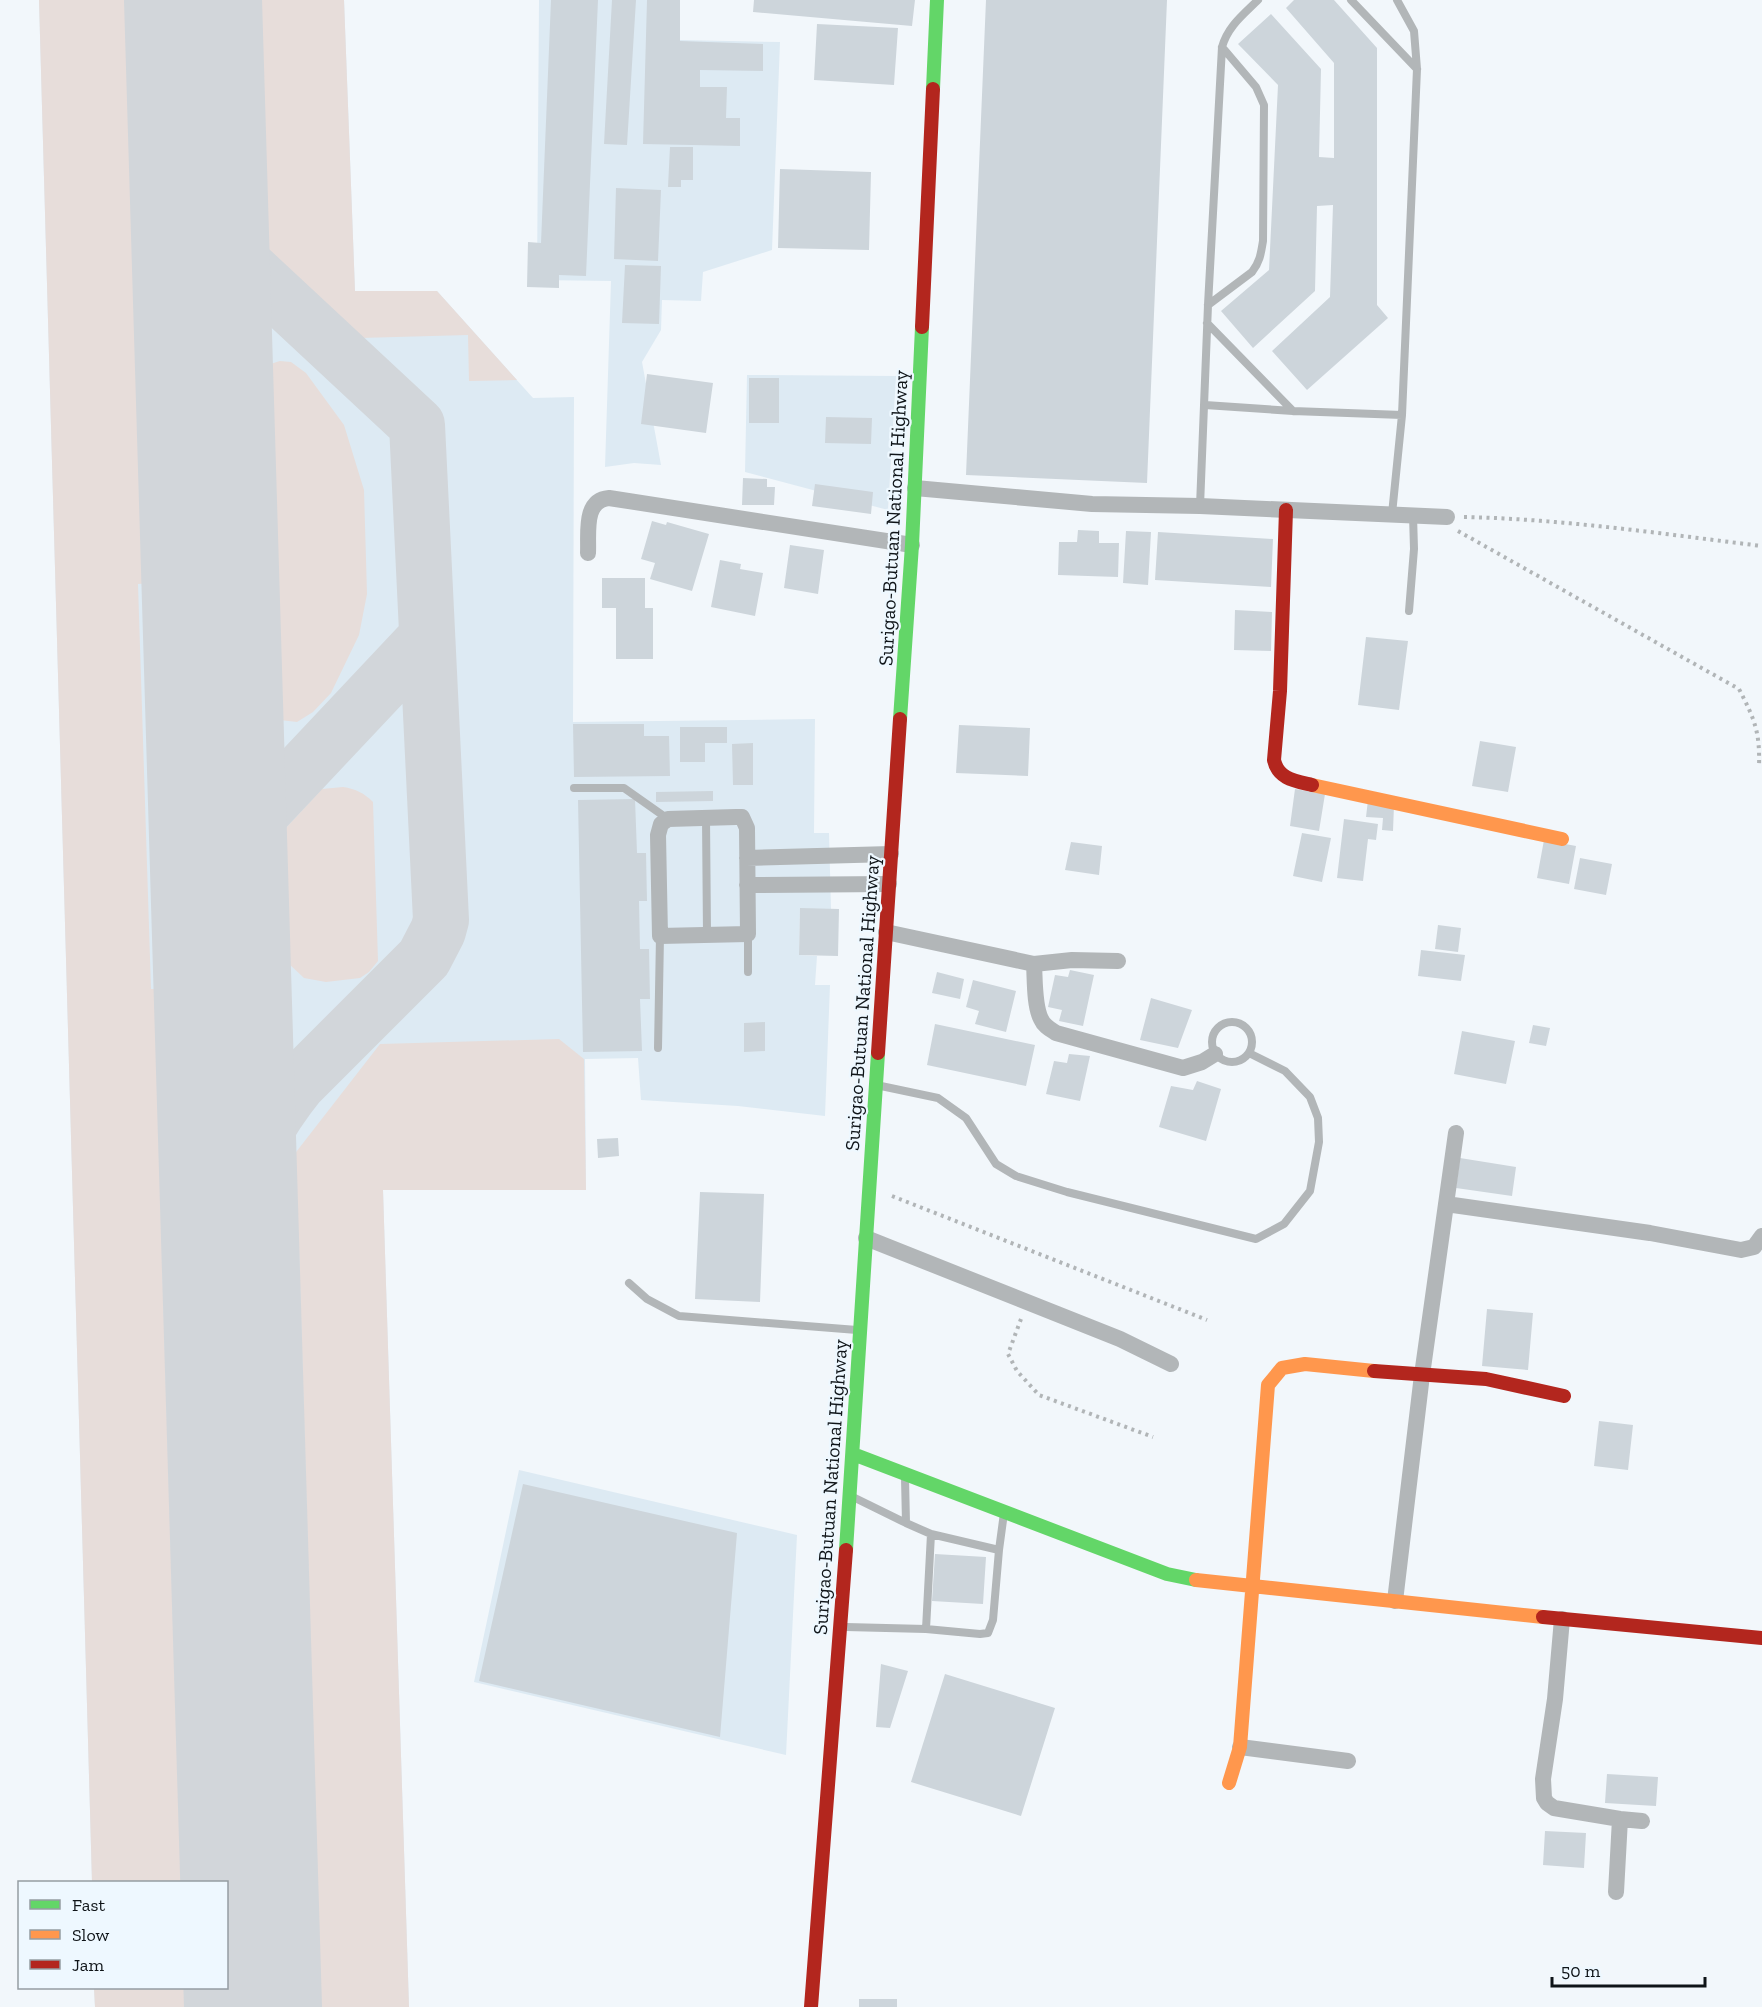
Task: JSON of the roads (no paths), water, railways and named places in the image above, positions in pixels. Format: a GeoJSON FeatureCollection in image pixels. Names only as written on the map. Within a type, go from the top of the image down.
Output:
{"type":"FeatureCollection","features":[{"type":"Feature","properties":{"kind":"main road","name":"Surigao-Butuan National Highway"},"geometry":{"type":"LineString","coordinates":[[811,2007],[853,1454],[875,1084],[912,545],[937,0]]}},
{"type":"Feature","properties":{"kind":"main road"},"geometry":{"type":"LineString","coordinates":[[1286,510],[1280,691],[1274,760],[1278,773],[1303,783],[1562,839]]}},
{"type":"Feature","properties":{"kind":"main road"},"geometry":{"type":"LineString","coordinates":[[1229,1783],[1240,1747],[1268,1385],[1282,1368],[1305,1364],[1486,1379],[1564,1396]]}},
{"type":"Feature","properties":{"kind":"main road"},"geometry":{"type":"LineString","coordinates":[[853,1454],[1167,1574],[1208,1583],[1562,1620],[1762,1638]]}},
{"type":"Feature","properties":{"kind":"street"},"geometry":{"type":"LineString","coordinates":[[915,488],[1092,504],[1439,516]]}},
{"type":"Feature","properties":{"kind":"street"},"geometry":{"type":"LineString","coordinates":[[588,554],[592,507],[596,501],[609,498],[912,545]]}},
{"type":"Feature","properties":{"kind":"street"},"geometry":{"type":"LineString","coordinates":[[706,818],[741,818],[747,828],[748,934],[660,936],[658,835],[661,824],[668,819],[706,818]]}},
{"type":"Feature","properties":{"kind":"street"},"geometry":{"type":"LineString","coordinates":[[747,858],[891,854]]}},
{"type":"Feature","properties":{"kind":"street"},"geometry":{"type":"LineString","coordinates":[[747,885],[889,884]]}},
{"type":"Feature","properties":{"kind":"street"},"geometry":{"type":"LineString","coordinates":[[886,932],[1034,964],[1072,960],[1118,961]]}},
{"type":"Feature","properties":{"kind":"street"},"geometry":{"type":"LineString","coordinates":[[1034,964],[1041,1020],[1056,1033],[1183,1068],[1202,1062],[1215,1054]]}},
{"type":"Feature","properties":{"kind":"street"},"geometry":{"type":"LineString","coordinates":[[1395,1601],[1422,1375],[1456,1133]]}},
{"type":"Feature","properties":{"kind":"street"},"geometry":{"type":"LineString","coordinates":[[1446,1204],[1650,1233],[1741,1250],[1754,1247],[1762,1236]]}},
{"type":"Feature","properties":{"kind":"street"},"geometry":{"type":"LineString","coordinates":[[866,1238],[1120,1339],[1171,1364]]}},
{"type":"Feature","properties":{"kind":"street"},"geometry":{"type":"LineString","coordinates":[[1562,1620],[1555,1699],[1543,1779],[1544,1798],[1554,1808],[1642,1821]]}},
{"type":"Feature","properties":{"kind":"street"},"geometry":{"type":"LineString","coordinates":[[1240,1747],[1348,1761]]}},
{"type":"Feature","properties":{"kind":"street"},"geometry":{"type":"LineString","coordinates":[[1616,1892],[1620,1819]]}},
{"type":"Feature","properties":{"kind":"lane"},"geometry":{"type":"LineString","coordinates":[[1200,506],[1222,47],[1232,25],[1258,0]]}},
{"type":"Feature","properties":{"kind":"lane"},"geometry":{"type":"LineString","coordinates":[[1351,0],[1417,69]]}},
{"type":"Feature","properties":{"kind":"lane"},"geometry":{"type":"LineString","coordinates":[[1392,514],[1402,415],[1417,69],[1414,31],[1397,0]]}},
{"type":"Feature","properties":{"kind":"lane"},"geometry":{"type":"LineString","coordinates":[[1208,305],[1252,272],[1261,256],[1263,241],[1264,105],[1256,87],[1222,47]]}},
{"type":"Feature","properties":{"kind":"lane"},"geometry":{"type":"LineString","coordinates":[[1207,323],[1293,411]]}},
{"type":"Feature","properties":{"kind":"lane"},"geometry":{"type":"LineString","coordinates":[[1205,405],[1402,415]]}},
{"type":"Feature","properties":{"kind":"lane"},"geometry":{"type":"LineString","coordinates":[[1409,612],[1414,549],[1413,515]]}},
{"type":"Feature","properties":{"kind":"lane"},"geometry":{"type":"LineString","coordinates":[[574,788],[624,788],[668,819]]}},
{"type":"Feature","properties":{"kind":"lane"},"geometry":{"type":"LineString","coordinates":[[706,818],[707,935]]}},
{"type":"Feature","properties":{"kind":"lane"},"geometry":{"type":"LineString","coordinates":[[748,934],[748,972]]}},
{"type":"Feature","properties":{"kind":"lane"},"geometry":{"type":"LineString","coordinates":[[658,1048],[660,936]]}},
{"type":"Feature","properties":{"kind":"lane"},"geometry":{"type":"LineString","coordinates":[[1228,1022],[1242,1024],[1253,1040],[1249,1053],[1239,1061],[1226,1062],[1215,1054],[1212,1047],[1213,1034],[1217,1028],[1228,1022]]}},
{"type":"Feature","properties":{"kind":"lane"},"geometry":{"type":"LineString","coordinates":[[875,1084],[938,1098],[966,1118],[996,1164],[1017,1176],[1067,1192],[1256,1239],[1284,1224],[1310,1191],[1319,1134],[1318,1118],[1310,1097],[1285,1071],[1249,1053]]}},
{"type":"Feature","properties":{"kind":"lane"},"geometry":{"type":"LineString","coordinates":[[629,1283],[647,1299],[679,1316],[860,1330]]}},
{"type":"Feature","properties":{"kind":"lane"},"geometry":{"type":"LineString","coordinates":[[904,1475],[906,1523]]}},
{"type":"Feature","properties":{"kind":"lane"},"geometry":{"type":"LineString","coordinates":[[850,1496],[931,1534],[999,1550]]}},
{"type":"Feature","properties":{"kind":"lane"},"geometry":{"type":"LineString","coordinates":[[839,1627],[988,1633],[993,1620],[1004,1512]]}},
{"type":"Feature","properties":{"kind":"lane"},"geometry":{"type":"LineString","coordinates":[[926,1629],[931,1534]]}}]}
